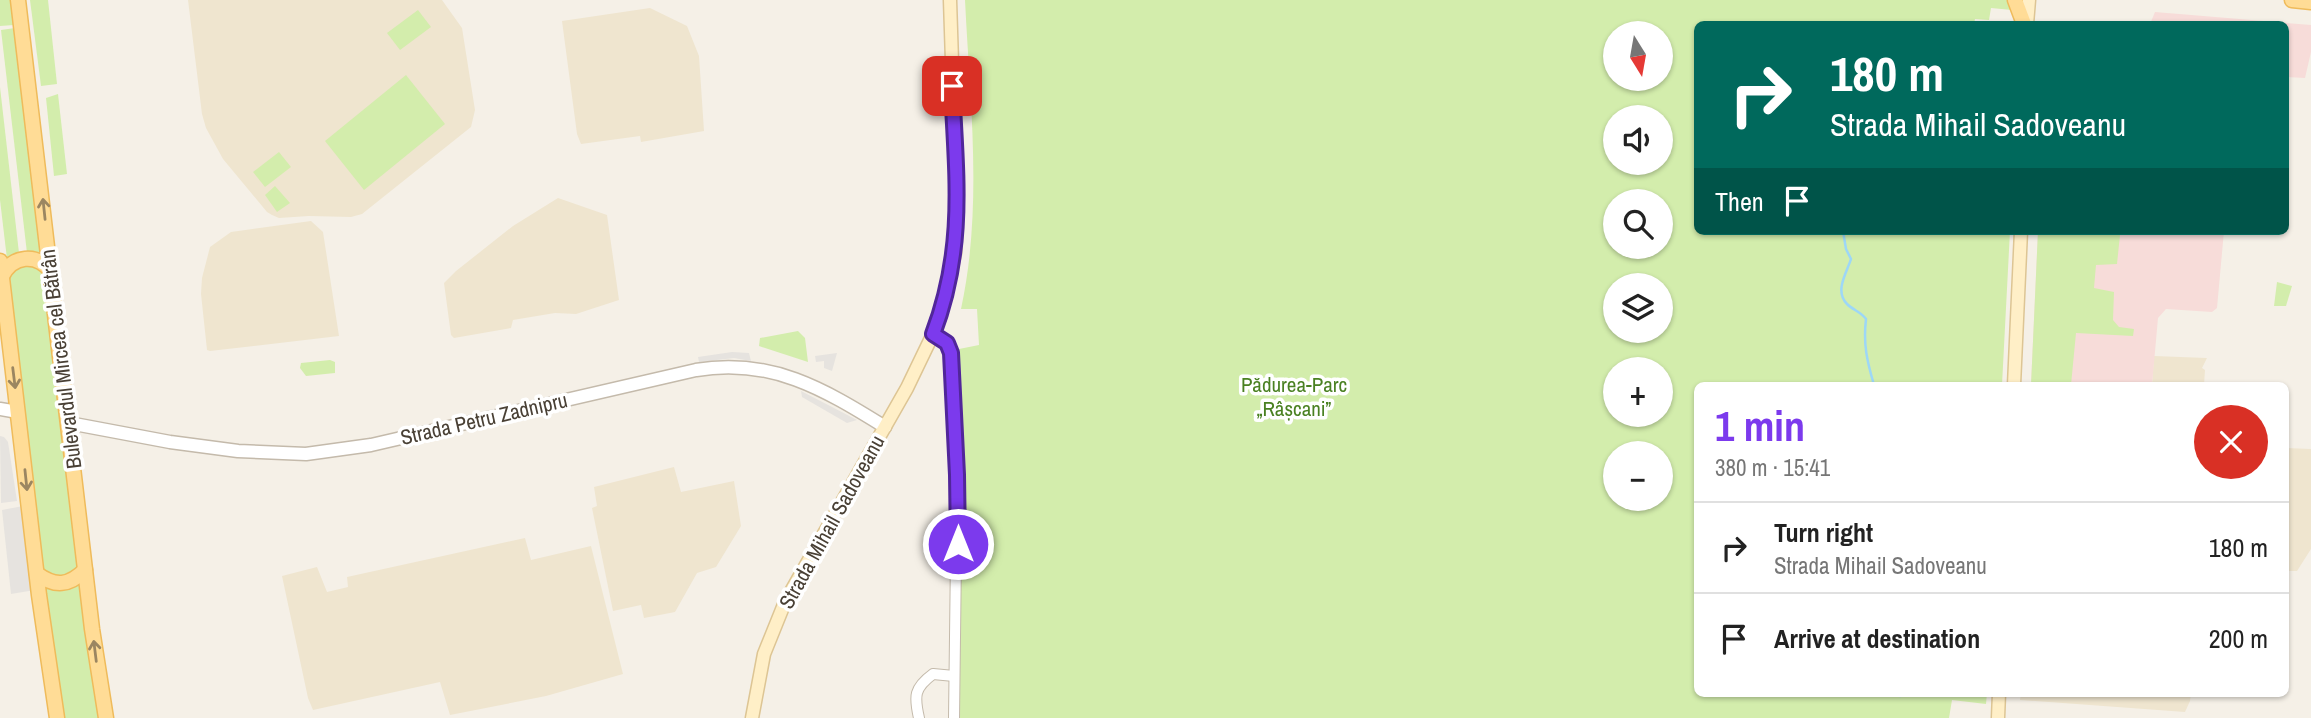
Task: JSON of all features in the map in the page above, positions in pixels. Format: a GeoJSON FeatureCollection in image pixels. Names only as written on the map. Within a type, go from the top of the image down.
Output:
{"type":"FeatureCollection","features":[{"type":"Feature","properties":{"kind":"main road","name":"Bulevardul Mircea cel Bătrân"},"geometry":{"type":"LineString","coordinates":[[19,0],[85,570],[106,718]]}},
{"type":"Feature","properties":{"kind":"main road","name":"Strada Mihail Sadoveanu"},"geometry":{"type":"LineString","coordinates":[[752,718],[764,654],[785,602],[919,366],[933,334],[951,273],[957,234],[950,0]]}},
{"type":"Feature","properties":{"kind":"main road"},"geometry":{"type":"LineString","coordinates":[[2015,0],[2025,21]]}},
{"type":"Feature","properties":{"kind":"main road"},"geometry":{"type":"LineString","coordinates":[[2026,21],[2029,0]]}},
{"type":"Feature","properties":{"kind":"main road"},"geometry":{"type":"LineString","coordinates":[[2292,0],[2311,2]]}},
{"type":"Feature","properties":{"kind":"main road"},"geometry":{"type":"LineString","coordinates":[[2014,382],[2021,235]]}},
{"type":"Feature","properties":{"kind":"main road"},"geometry":{"type":"LineString","coordinates":[[51,271],[40,261],[24,258],[1,268],[57,718]]}},
{"type":"Feature","properties":{"kind":"main road"},"geometry":{"type":"LineString","coordinates":[[37,573],[54,583],[62,584],[78,577],[85,570]]}},
{"type":"Feature","properties":{"kind":"main road"},"geometry":{"type":"LineString","coordinates":[[1998,718],[1999,697]]}},
{"type":"Feature","properties":{"kind":"street"},"geometry":{"type":"LineString","coordinates":[[933,334],[947,343],[952,365],[957,475],[954,718]]}},
{"type":"Feature","properties":{"kind":"street","name":"Strada Petru Zadnipru"},"geometry":{"type":"LineString","coordinates":[[69,423],[170,442],[247,452],[281,455],[325,453],[380,443],[696,370],[735,367],[791,376],[885,427]]}},
{"type":"Feature","properties":{"kind":"street"},"geometry":{"type":"LineString","coordinates":[[0,409],[18,412]]}},
{"type":"Feature","properties":{"kind":"street"},"geometry":{"type":"LineString","coordinates":[[919,718],[915,698],[921,683],[933,674],[954,676]]}},
{"type":"Feature","properties":{"kind":"shaded area"},"geometry":{"type":"Polygon","coordinates":[[[188,0],[442,0],[462,28],[475,110],[471,127],[362,214],[351,217],[279,218],[272,215],[223,159],[206,128],[188,0]]]}},
{"type":"Feature","properties":{"kind":"shaded area"},"geometry":{"type":"Polygon","coordinates":[[[650,8],[687,26],[699,56],[704,131],[641,142],[640,136],[581,144],[577,134],[562,21],[650,8]]]}},
{"type":"Feature","properties":{"kind":"shaded area"},"geometry":{"type":"Polygon","coordinates":[[[2155,12],[2263,21],[2151,21],[2155,12]]]}},
{"type":"Feature","properties":{"kind":"shaded area"},"geometry":{"type":"Polygon","coordinates":[[[2289,23],[2311,25],[2311,52],[2305,78],[2289,77],[2289,23]]]}},
{"type":"Feature","properties":{"kind":"shaded area"},"geometry":{"type":"Polygon","coordinates":[[[558,198],[607,215],[619,300],[576,314],[555,313],[513,320],[511,328],[454,338],[451,335],[444,283],[513,226],[558,198]]]}},
{"type":"Feature","properties":{"kind":"shaded area"},"geometry":{"type":"Polygon","coordinates":[[[311,221],[323,232],[339,336],[207,350],[201,294],[210,247],[231,232],[311,221]]]}},
{"type":"Feature","properties":{"kind":"shaded area"},"geometry":{"type":"Polygon","coordinates":[[[2038,235],[2224,235],[2217,308],[2212,312],[2166,309],[2158,318],[2152,382],[2031,382],[2038,235]]]}},
{"type":"Feature","properties":{"kind":"shaded area"},"geometry":{"type":"Polygon","coordinates":[[[732,352],[749,353],[751,361],[734,358],[699,362],[698,357],[732,352]]]}},
{"type":"Feature","properties":{"kind":"shaded area"},"geometry":{"type":"Polygon","coordinates":[[[837,353],[832,371],[824,368],[824,361],[816,362],[815,356],[837,353]]]}},
{"type":"Feature","properties":{"kind":"shaded area"},"geometry":{"type":"Polygon","coordinates":[[[2154,356],[2207,358],[2202,368],[2205,370],[2204,382],[2152,382],[2154,356]]]}},
{"type":"Feature","properties":{"kind":"shaded area"},"geometry":{"type":"Polygon","coordinates":[[[801,391],[857,420],[847,423],[802,397],[801,391]]]}},
{"type":"Feature","properties":{"kind":"shaded area"},"geometry":{"type":"Polygon","coordinates":[[[0,436],[8,442],[17,501],[1,503],[0,436]]]}},
{"type":"Feature","properties":{"kind":"shaded area"},"geometry":{"type":"Polygon","coordinates":[[[2289,448],[2311,449],[2311,549],[2297,571],[2289,571],[2289,448]]]}},
{"type":"Feature","properties":{"kind":"shaded area"},"geometry":{"type":"Polygon","coordinates":[[[674,467],[681,492],[734,481],[741,526],[716,567],[697,573],[675,612],[644,618],[641,605],[613,611],[592,508],[597,506],[594,487],[674,467]]]}},
{"type":"Feature","properties":{"kind":"shaded area"},"geometry":{"type":"Polygon","coordinates":[[[23,506],[35,590],[11,594],[2,510],[23,506]]]}},
{"type":"Feature","properties":{"kind":"shaded area"},"geometry":{"type":"Polygon","coordinates":[[[525,538],[531,560],[591,546],[623,674],[546,696],[450,715],[440,682],[313,710],[308,698],[282,576],[317,567],[327,592],[348,587],[347,577],[525,538]]]}},
{"type":"Feature","properties":{"kind":"shaded area"},"geometry":{"type":"Polygon","coordinates":[[[2020,697],[2190,697],[2185,712],[2020,700],[2020,697]]]}},
{"type":"Feature","properties":{"kind":"green space"},"geometry":{"type":"Polygon","coordinates":[[[0,0],[11,0],[14,25],[0,26],[0,0]]]}},
{"type":"Feature","properties":{"kind":"green space"},"geometry":{"type":"Polygon","coordinates":[[[30,0],[48,0],[57,84],[41,86],[30,0]]]}},
{"type":"Feature","properties":{"kind":"green space","name":"Pădurea-Parc „Râșcani”"},"geometry":{"type":"Polygon","coordinates":[[[965,0],[2007,0],[2012,5],[2012,10],[1991,8],[1989,20],[1975,21],[1694,21],[1694,235],[2010,235],[2002,382],[1694,382],[1694,697],[1987,697],[1986,704],[1952,700],[1949,718],[959,718],[962,470],[957,357],[959,349],[979,345],[977,309],[961,309],[972,232],[973,155],[965,0]]]}},
{"type":"Feature","properties":{"kind":"green space"},"geometry":{"type":"Polygon","coordinates":[[[418,10],[431,27],[400,50],[387,33],[418,10]]]}},
{"type":"Feature","properties":{"kind":"green space"},"geometry":{"type":"Polygon","coordinates":[[[15,28],[42,255],[27,253],[1,30],[15,28]]]}},
{"type":"Feature","properties":{"kind":"green space"},"geometry":{"type":"Polygon","coordinates":[[[406,75],[445,124],[364,190],[325,141],[406,75]]]}},
{"type":"Feature","properties":{"kind":"green space"},"geometry":{"type":"Polygon","coordinates":[[[0,87],[19,253],[7,259],[0,200],[0,87]]]}},
{"type":"Feature","properties":{"kind":"green space"},"geometry":{"type":"Polygon","coordinates":[[[58,94],[67,174],[54,176],[46,98],[58,94]]]}},
{"type":"Feature","properties":{"kind":"green space"},"geometry":{"type":"Polygon","coordinates":[[[279,152],[291,167],[265,187],[253,172],[279,152]]]}},
{"type":"Feature","properties":{"kind":"green space"},"geometry":{"type":"Polygon","coordinates":[[[275,186],[290,203],[277,212],[265,195],[275,186]]]}},
{"type":"Feature","properties":{"kind":"green space"},"geometry":{"type":"Polygon","coordinates":[[[2038,235],[2120,235],[2117,264],[2096,265],[2094,288],[2114,292],[2113,320],[2119,327],[2134,329],[2133,336],[2076,333],[2071,382],[2031,382],[2038,235]]]}},
{"type":"Feature","properties":{"kind":"green space"},"geometry":{"type":"Polygon","coordinates":[[[21,263],[43,269],[78,563],[76,572],[58,579],[43,571],[42,566],[9,281],[9,276],[21,263]]]}},
{"type":"Feature","properties":{"kind":"green space"},"geometry":{"type":"Polygon","coordinates":[[[2277,282],[2292,286],[2286,306],[2274,306],[2277,282]]]}},
{"type":"Feature","properties":{"kind":"green space"},"geometry":{"type":"Polygon","coordinates":[[[798,331],[805,338],[808,362],[759,346],[760,338],[798,331]]]}},
{"type":"Feature","properties":{"kind":"green space"},"geometry":{"type":"Polygon","coordinates":[[[330,360],[335,362],[335,373],[306,376],[300,368],[301,363],[330,360]]]}},
{"type":"Feature","properties":{"kind":"green space"},"geometry":{"type":"Polygon","coordinates":[[[81,581],[98,718],[62,718],[43,584],[81,581]]]}},
{"type":"Feature","properties":{"kind":"waterway"},"geometry":{"type":"LineString","coordinates":[[1844,235],[1851,259],[1841,287],[1843,299],[1866,319],[1866,352],[1873,382]]}},
{"type":"Feature","properties":{"kind":"route"},"geometry":{"type":"LineString","coordinates":[[952,86],[957,234],[945,299],[933,334],[947,343],[951,353],[958,544]]}}]}
